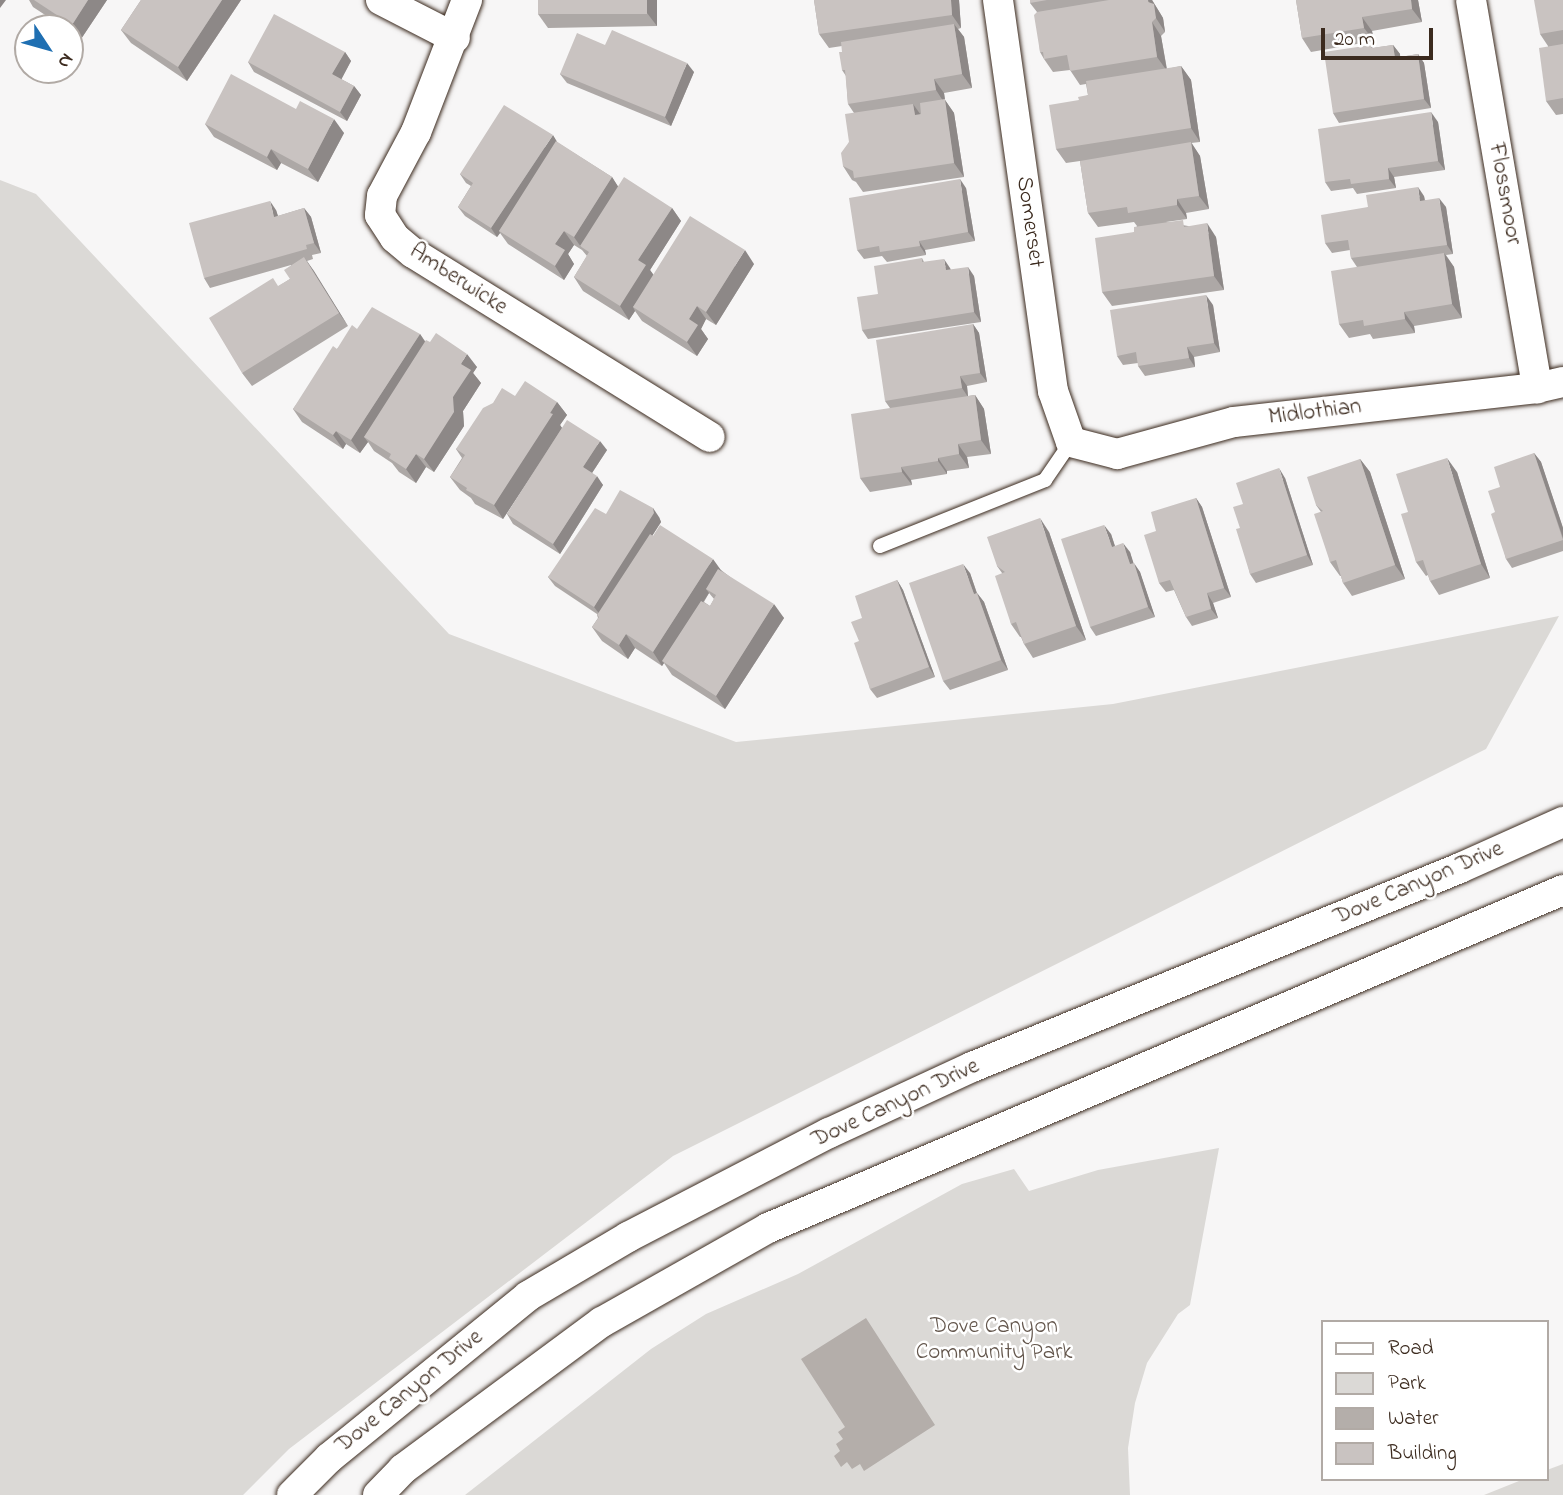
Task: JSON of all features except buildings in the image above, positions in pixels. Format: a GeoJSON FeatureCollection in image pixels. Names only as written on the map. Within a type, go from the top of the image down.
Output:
{"type":"FeatureCollection","features":[{"type":"Feature","properties":{"kind":"street"},"geometry":{"type":"LineString","coordinates":[[381,0],[455,38]]}},
{"type":"Feature","properties":{"kind":"street","name":"Amberwicke"},"geometry":{"type":"LineString","coordinates":[[467,0],[455,38],[416,132],[382,196],[380,215],[394,238],[413,253],[710,437]]}},
{"type":"Feature","properties":{"kind":"street","name":"Somerset"},"geometry":{"type":"LineString","coordinates":[[998,0],[1053,391],[1071,442]]}},
{"type":"Feature","properties":{"kind":"street","name":"Flossmoor"},"geometry":{"type":"LineString","coordinates":[[1471,0],[1550,385]]}},
{"type":"Feature","properties":{"kind":"street","name":"Midlothian"},"geometry":{"type":"LineString","coordinates":[[1071,442],[1117,454],[1234,422],[1550,385]]}},
{"type":"Feature","properties":{"kind":"street","name":"Dove Canyon Drive"},"geometry":{"type":"LineString","coordinates":[[292,1495],[329,1458],[528,1296],[628,1237],[829,1133],[972,1068],[1447,873],[1563,822]]}},
{"type":"Feature","properties":{"kind":"street"},"geometry":{"type":"LineString","coordinates":[[377,1495],[404,1469],[602,1322],[768,1228],[1563,890]]}},
{"type":"Feature","properties":{"kind":"lane"},"geometry":{"type":"LineString","coordinates":[[880,546],[1045,480],[1071,442]]}},
{"type":"Feature","properties":{"kind":"green space"},"geometry":{"type":"Polygon","coordinates":[[[0,180],[36,194],[449,634],[736,742],[1113,704],[1559,616],[1486,749],[673,1156],[289,1449],[243,1495],[0,1495],[0,180]]]}},
{"type":"Feature","properties":{"kind":"green space","name":"Dove Canyon Community Park"},"geometry":{"type":"Polygon","coordinates":[[[1219,1148],[1190,1305],[1178,1314],[1147,1363],[1135,1403],[1128,1448],[1130,1495],[465,1495],[651,1349],[706,1314],[798,1274],[962,1184],[1014,1169],[1029,1191],[1098,1170],[1219,1148]]]}},
{"type":"Feature","properties":{"kind":"green space"},"geometry":{"type":"Polygon","coordinates":[[[1563,1464],[1563,1495],[1484,1495],[1519,1481],[1549,1481],[1549,1469],[1563,1464]]]}},
{"type":"Feature","properties":{"kind":"water"},"geometry":{"type":"Polygon","coordinates":[[[866,1318],[935,1425],[864,1471],[860,1464],[852,1469],[847,1462],[841,1467],[834,1456],[840,1451],[836,1444],[843,1439],[838,1432],[845,1427],[801,1359],[866,1318]]]}}]}
